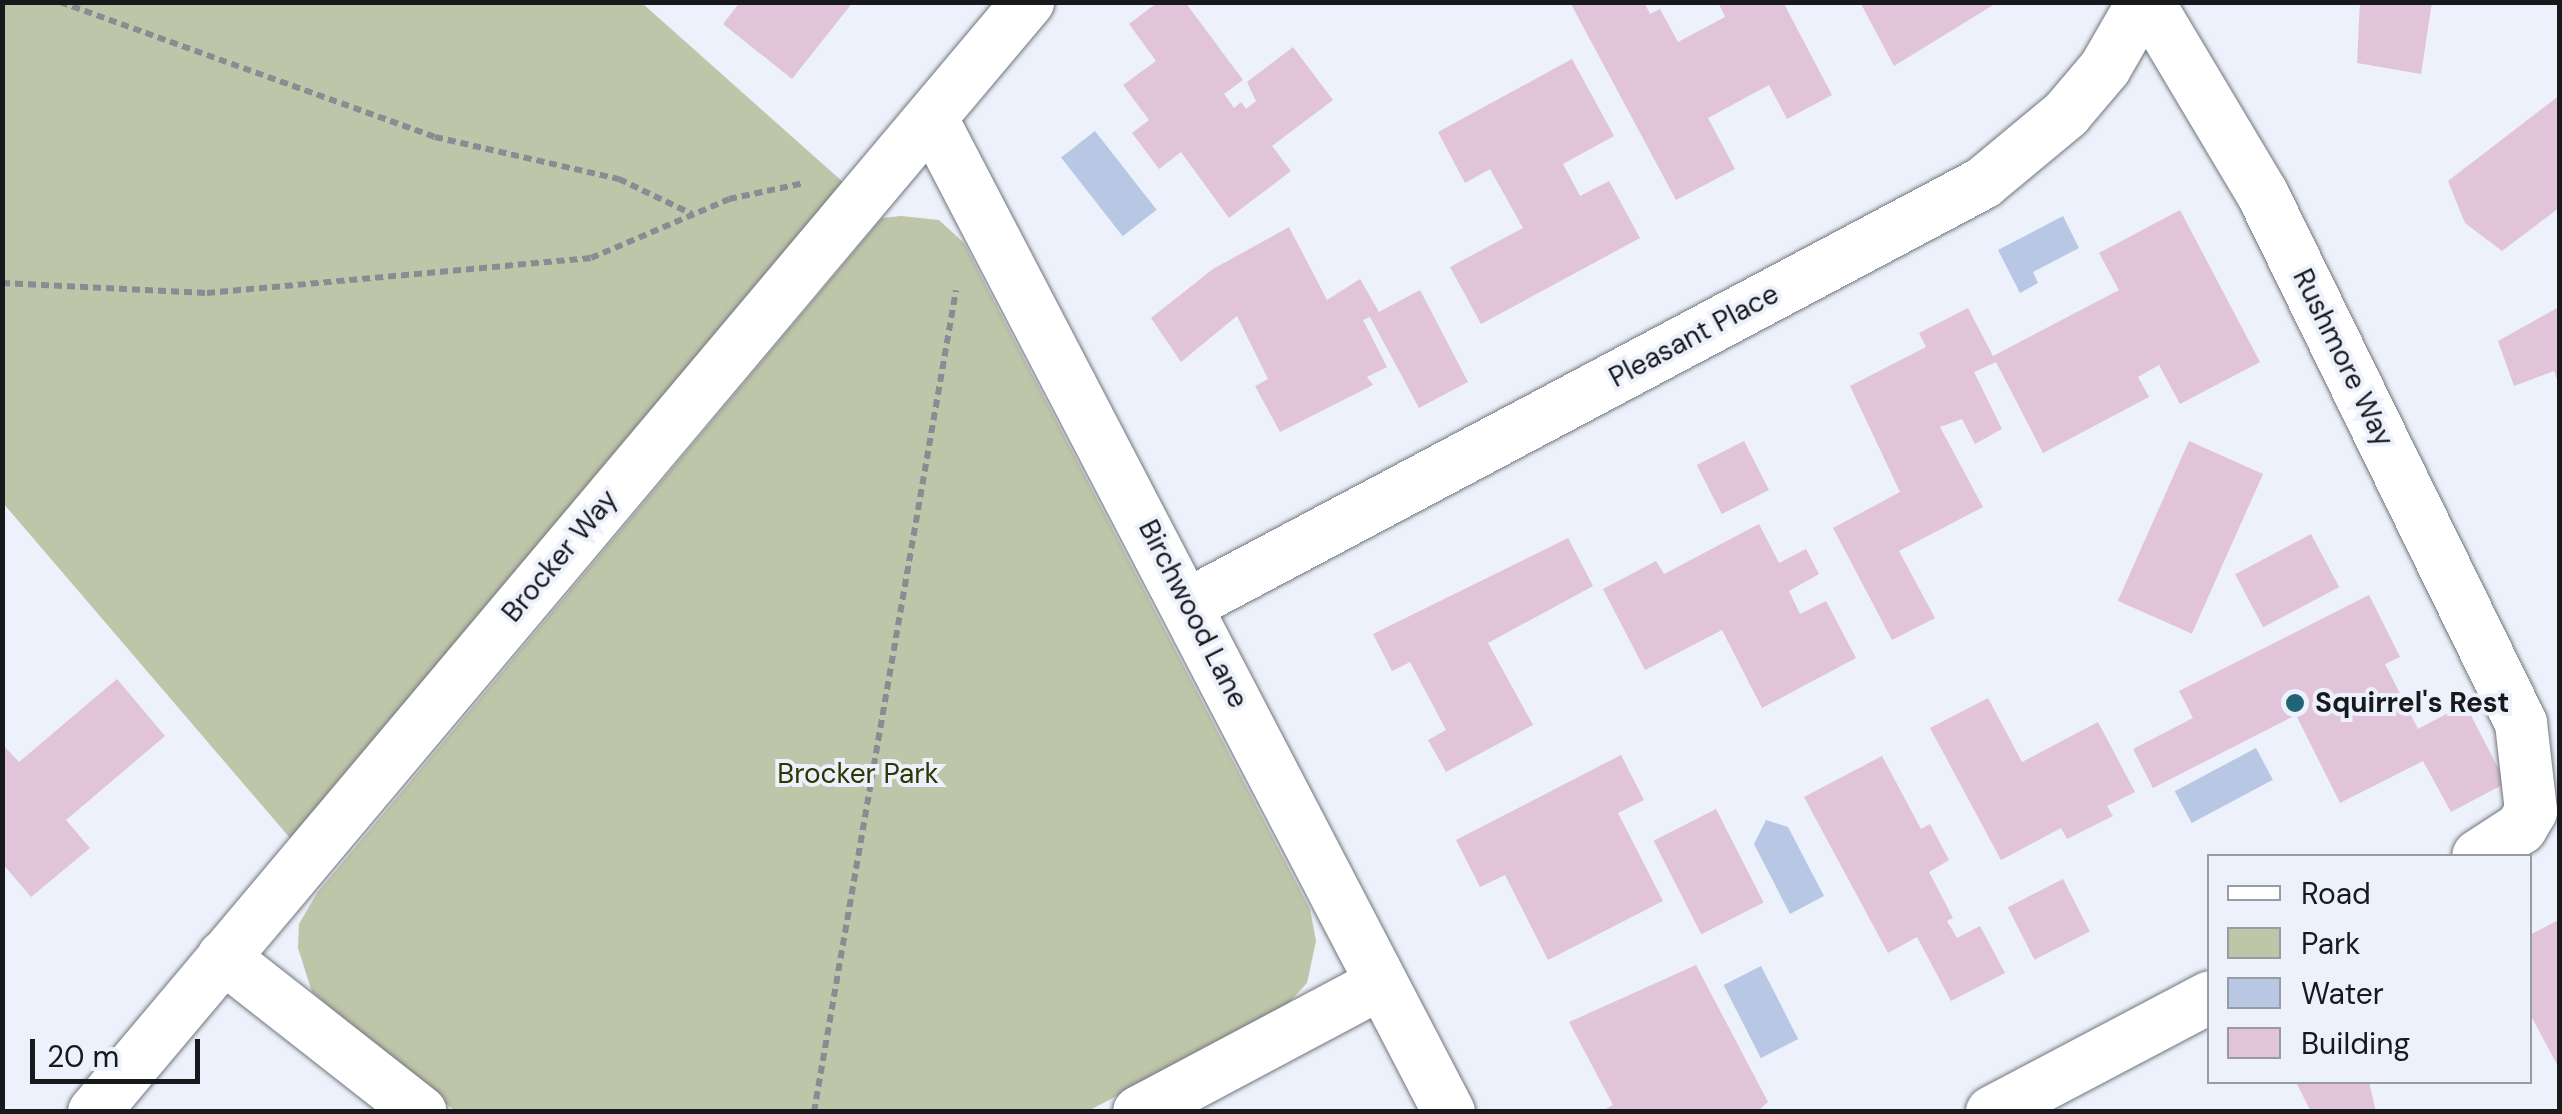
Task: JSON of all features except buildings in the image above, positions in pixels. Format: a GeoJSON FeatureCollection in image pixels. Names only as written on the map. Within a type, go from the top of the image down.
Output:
{"type":"FeatureCollection","features":[{"type":"Feature","properties":{"kind":"street","name":"Brocker Way"},"geometry":{"type":"LineString","coordinates":[[94,1112],[1028,2]]}},
{"type":"Feature","properties":{"kind":"street","name":"Pleasant Place"},"geometry":{"type":"LineString","coordinates":[[1189,604],[1983,183],[2066,114],[2105,68],[2146,2]]}},
{"type":"Feature","properties":{"kind":"street","name":"Rushmore Way"},"geometry":{"type":"LineString","coordinates":[[2146,2],[2262,193],[2521,724],[2531,811],[2520,828],[2481,854]]}},
{"type":"Feature","properties":{"kind":"street","name":"Birchwood Lane"},"geometry":{"type":"LineString","coordinates":[[932,119],[1189,604],[1380,984],[1449,1112]]}},
{"type":"Feature","properties":{"kind":"street"},"geometry":{"type":"LineString","coordinates":[[223,957],[422,1112]]}},
{"type":"Feature","properties":{"kind":"street"},"geometry":{"type":"LineString","coordinates":[[1139,1112],[1380,984]]}},
{"type":"Feature","properties":{"kind":"street"},"geometry":{"type":"LineString","coordinates":[[1992,1112],[2207,999]]}},
{"type":"Feature","properties":{"kind":"path"},"geometry":{"type":"LineString","coordinates":[[60,2],[435,137],[620,180],[694,214]]}},
{"type":"Feature","properties":{"kind":"path"},"geometry":{"type":"LineString","coordinates":[[2,283],[207,293],[591,258],[729,198],[810,182],[847,215]]}},
{"type":"Feature","properties":{"kind":"path"},"geometry":{"type":"LineString","coordinates":[[814,1112],[973,191]]}},
{"type":"Feature","properties":{"kind":"green space"},"geometry":{"type":"Polygon","coordinates":[[[2,3],[642,3],[862,199],[307,858],[3,503],[2,3]]]}},
{"type":"Feature","properties":{"kind":"green space","name":"Brocker Park"},"geometry":{"type":"Polygon","coordinates":[[[882,218],[939,220],[964,243],[1310,909],[1316,941],[1307,983],[1283,1009],[1088,1111],[456,1112],[312,992],[298,948],[299,924],[317,893],[882,218]]]}},
{"type":"Feature","properties":{"kind":"water"},"geometry":{"type":"Polygon","coordinates":[[[1095,131],[1157,210],[1123,236],[1061,157],[1095,131]]]}},
{"type":"Feature","properties":{"kind":"water"},"geometry":{"type":"Polygon","coordinates":[[[2063,216],[2079,248],[2033,272],[2038,283],[2020,293],[1998,250],[2063,216]]]}},
{"type":"Feature","properties":{"kind":"water"},"geometry":{"type":"Polygon","coordinates":[[[2256,748],[2273,780],[2192,823],[2175,791],[2256,748]]]}},
{"type":"Feature","properties":{"kind":"water"},"geometry":{"type":"Polygon","coordinates":[[[1766,820],[1788,827],[1824,896],[1790,914],[1754,844],[1766,820]]]}},
{"type":"Feature","properties":{"kind":"water"},"geometry":{"type":"Polygon","coordinates":[[[1761,966],[1798,1039],[1761,1058],[1724,985],[1761,966]]]}},
{"type":"Feature","properties":{"kind":"place","name":"Squirrel's Rest"},"geometry":{"type":"Point","coordinates":[2295,703]}}]}
